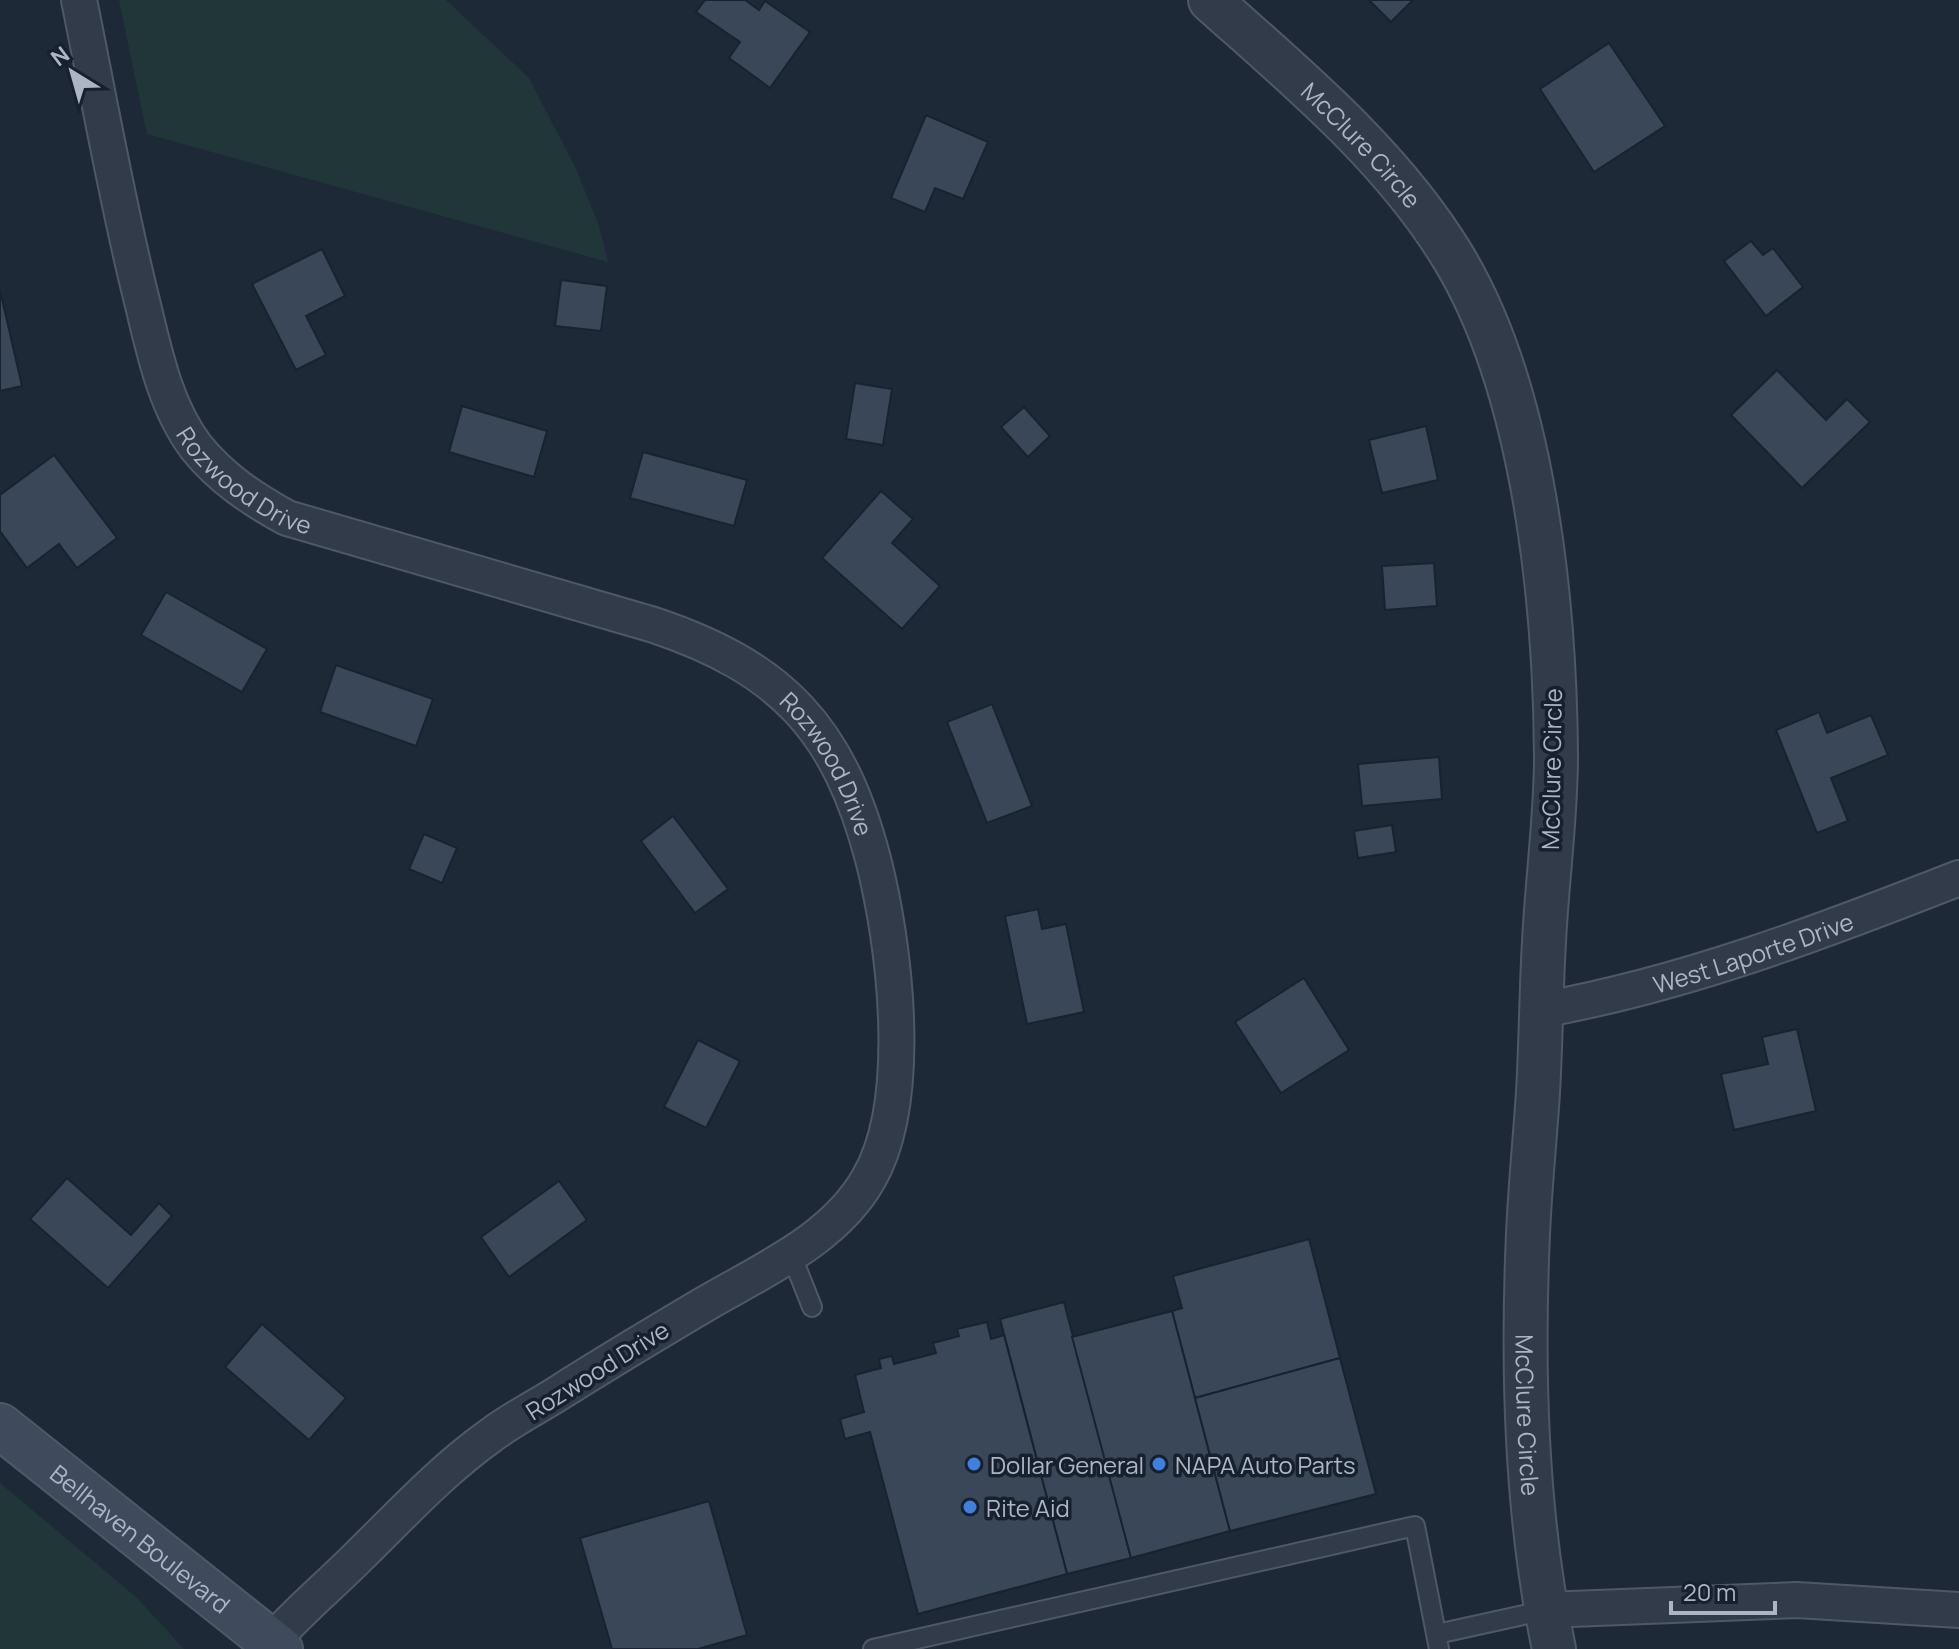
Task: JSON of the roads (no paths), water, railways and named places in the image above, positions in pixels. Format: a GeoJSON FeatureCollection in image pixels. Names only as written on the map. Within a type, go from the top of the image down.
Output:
{"type":"FeatureCollection","features":[{"type":"Feature","properties":{"kind":"main road","name":"Bellhaven Boulevard"},"geometry":{"type":"LineString","coordinates":[[0,1426],[150,1544],[272,1647]]}},
{"type":"Feature","properties":{"kind":"street","name":"Rozwood Drive"},"geometry":{"type":"LineString","coordinates":[[79,0],[130,252],[157,361],[170,400],[196,446],[250,498],[287,518],[688,636],[730,656],[782,690],[810,721],[840,768],[863,820],[889,937],[896,1017],[893,1087],[885,1141],[868,1182],[833,1223],[791,1254],[628,1349],[491,1435],[444,1472],[272,1647]]}},
{"type":"Feature","properties":{"kind":"street","name":"McClure Circle"},"geometry":{"type":"LineString","coordinates":[[1210,0],[1368,147],[1424,213],[1454,258],[1478,303],[1502,369],[1522,440],[1538,527],[1549,618],[1556,757],[1528,1233],[1525,1368],[1531,1467],[1550,1630]]}},
{"type":"Feature","properties":{"kind":"street","name":"West Laporte Drive"},"geometry":{"type":"LineString","coordinates":[[1541,1010],[1586,1002],[1707,968],[1860,917],[1959,878]]}},
{"type":"Feature","properties":{"kind":"street"},"geometry":{"type":"LineString","coordinates":[[1550,1630],[1797,1600],[1959,1610]]}},
{"type":"Feature","properties":{"kind":"lane"},"geometry":{"type":"LineString","coordinates":[[791,1254],[812,1307]]}},
{"type":"Feature","properties":{"kind":"lane"},"geometry":{"type":"LineString","coordinates":[[873,1649],[1415,1526],[1438,1642],[1550,1630]]}},
{"type":"Feature","properties":{"kind":"place","name":"Dollar General"},"geometry":{"type":"Point","coordinates":[974,1464]}},
{"type":"Feature","properties":{"kind":"place","name":"NAPA Auto Parts"},"geometry":{"type":"Point","coordinates":[1159,1464]}},
{"type":"Feature","properties":{"kind":"place","name":"Rite Aid"},"geometry":{"type":"Point","coordinates":[970,1507]}}]}
